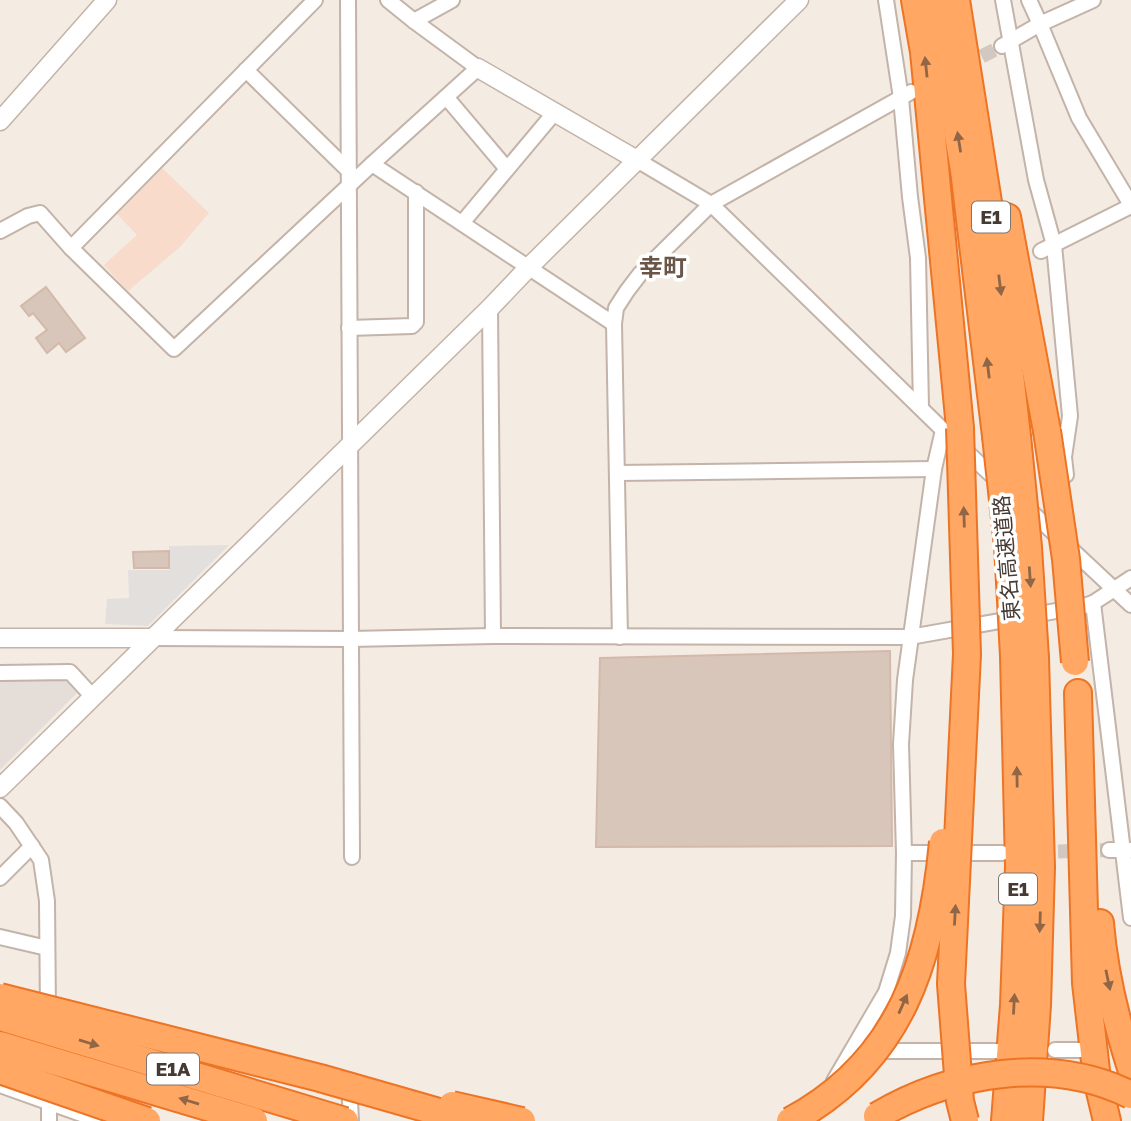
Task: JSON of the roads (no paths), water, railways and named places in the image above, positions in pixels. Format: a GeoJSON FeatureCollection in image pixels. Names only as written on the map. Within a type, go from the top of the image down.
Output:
{"type":"FeatureCollection","features":[{"type":"Feature","properties":{"kind":"highway"},"geometry":{"type":"LineString","coordinates":[[915,0],[924,52],[952,429],[965,561],[967,654],[951,984],[960,1101],[965,1121]]}},
{"type":"Feature","properties":{"kind":"highway","name":"東名高速道路"},"geometry":{"type":"LineString","coordinates":[[935,0],[1028,547],[1014,1005],[1005,1121]]}},
{"type":"Feature","properties":{"kind":"highway"},"geometry":{"type":"LineString","coordinates":[[958,0],[1013,243],[1047,431],[1066,559],[1103,955],[1112,1001],[1131,1068]]}},
{"type":"Feature","properties":{"kind":"highway","name":"東名高速道路"},"geometry":{"type":"LineString","coordinates":[[958,0],[995,247],[1007,436]]}},
{"type":"Feature","properties":{"kind":"highway"},"geometry":{"type":"LineString","coordinates":[[790,1121],[830,1096],[858,1072],[883,1043],[899,1014],[920,963],[927,939],[941,859],[965,561]]}},
{"type":"Feature","properties":{"kind":"highway","name":"東名高速道路"},"geometry":{"type":"LineString","coordinates":[[1025,657],[1041,867],[1037,1005],[1029,1121]]}},
{"type":"Feature","properties":{"kind":"highway"},"geometry":{"type":"LineString","coordinates":[[1078,693],[1086,983],[1097,1079],[1107,1121]]}},
{"type":"Feature","properties":{"kind":"highway"},"geometry":{"type":"LineString","coordinates":[[0,997],[320,1078],[471,1121]]}},
{"type":"Feature","properties":{"kind":"highway","name":"E1A"},"geometry":{"type":"LineString","coordinates":[[0,1017],[345,1121]]}},
{"type":"Feature","properties":{"kind":"highway","name":"E1A"},"geometry":{"type":"LineString","coordinates":[[0,1045],[254,1121]]}},
{"type":"Feature","properties":{"kind":"highway"},"geometry":{"type":"LineString","coordinates":[[0,1070],[147,1121]]}},
{"type":"Feature","properties":{"kind":"highway"},"geometry":{"type":"LineString","coordinates":[[872,1118],[935,1088],[998,1073],[1043,1073],[1081,1078],[1131,1095]]}},
{"type":"Feature","properties":{"kind":"highway"},"geometry":{"type":"LineString","coordinates":[[320,1078],[522,1121]]}},
{"type":"Feature","properties":{"kind":"street"},"geometry":{"type":"LineString","coordinates":[[0,121],[107,0]]}},
{"type":"Feature","properties":{"kind":"street"},"geometry":{"type":"LineString","coordinates":[[71,248],[315,0]]}},
{"type":"Feature","properties":{"kind":"street"},"geometry":{"type":"LineString","coordinates":[[348,0],[352,857]]}},
{"type":"Feature","properties":{"kind":"street"},"geometry":{"type":"LineString","coordinates":[[388,0],[478,68],[711,204],[921,408],[952,429],[1131,605]]}},
{"type":"Feature","properties":{"kind":"street"},"geometry":{"type":"LineString","coordinates":[[414,21],[452,0]]}},
{"type":"Feature","properties":{"kind":"street"},"geometry":{"type":"LineString","coordinates":[[0,788],[351,445],[799,0]]}},
{"type":"Feature","properties":{"kind":"street"},"geometry":{"type":"LineString","coordinates":[[886,0],[906,95],[918,258],[921,408]]}},
{"type":"Feature","properties":{"kind":"street"},"geometry":{"type":"LineString","coordinates":[[1003,0],[1006,43],[1048,248],[1070,416],[1064,457],[1075,552]]}},
{"type":"Feature","properties":{"kind":"street"},"geometry":{"type":"LineString","coordinates":[[1028,0],[1079,118],[1131,205],[1048,248]]}},
{"type":"Feature","properties":{"kind":"street"},"geometry":{"type":"LineString","coordinates":[[1006,43],[1093,0]]}},
{"type":"Feature","properties":{"kind":"street"},"geometry":{"type":"LineString","coordinates":[[0,231],[28,216],[40,214],[174,349],[478,68]]}},
{"type":"Feature","properties":{"kind":"street"},"geometry":{"type":"LineString","coordinates":[[246,70],[349,171]]}},
{"type":"Feature","properties":{"kind":"street"},"geometry":{"type":"LineString","coordinates":[[620,636],[614,324],[616,308],[634,283],[711,204],[906,95]]}},
{"type":"Feature","properties":{"kind":"street"},"geometry":{"type":"LineString","coordinates":[[447,98],[507,169]]}},
{"type":"Feature","properties":{"kind":"street"},"geometry":{"type":"LineString","coordinates":[[462,223],[555,112]]}},
{"type":"Feature","properties":{"kind":"street"},"geometry":{"type":"LineString","coordinates":[[372,164],[614,324]]}},
{"type":"Feature","properties":{"kind":"street"},"geometry":{"type":"LineString","coordinates":[[349,328],[412,326],[416,323],[416,192]]}},
{"type":"Feature","properties":{"kind":"street"},"geometry":{"type":"LineString","coordinates":[[490,307],[493,636]]}},
{"type":"Feature","properties":{"kind":"street"},"geometry":{"type":"LineString","coordinates":[[920,315],[935,308]]}},
{"type":"Feature","properties":{"kind":"street"},"geometry":{"type":"LineString","coordinates":[[800,1121],[815,1109],[852,1051],[886,992],[898,953],[903,916],[901,744],[905,680],[934,469],[952,429]]}},
{"type":"Feature","properties":{"kind":"street"},"geometry":{"type":"LineString","coordinates":[[618,473],[934,469]]}},
{"type":"Feature","properties":{"kind":"street"},"geometry":{"type":"LineString","coordinates":[[0,638],[910,637],[1084,606],[1131,578]]}},
{"type":"Feature","properties":{"kind":"street"},"geometry":{"type":"LineString","coordinates":[[1093,603],[1131,918]]}},
{"type":"Feature","properties":{"kind":"street"},"geometry":{"type":"LineString","coordinates":[[0,673],[69,672],[93,697]]}},
{"type":"Feature","properties":{"kind":"street"},"geometry":{"type":"LineString","coordinates":[[0,806],[16,823],[41,860],[47,901],[49,1121]]}},
{"type":"Feature","properties":{"kind":"street"},"geometry":{"type":"LineString","coordinates":[[0,878],[32,846]]}},
{"type":"Feature","properties":{"kind":"street"},"geometry":{"type":"LineString","coordinates":[[904,853],[1002,853]]}},
{"type":"Feature","properties":{"kind":"street"},"geometry":{"type":"LineString","coordinates":[[0,937],[47,948]]}},
{"type":"Feature","properties":{"kind":"street"},"geometry":{"type":"LineString","coordinates":[[0,987],[349,1076],[512,1121]]}},
{"type":"Feature","properties":{"kind":"street"},"geometry":{"type":"LineString","coordinates":[[1055,1050],[1081,1050]]}},
{"type":"Feature","properties":{"kind":"street"},"geometry":{"type":"LineString","coordinates":[[852,1051],[999,1051]]}},
{"type":"Feature","properties":{"kind":"street"},"geometry":{"type":"LineString","coordinates":[[349,1076],[351,1121]]}},
{"type":"Feature","properties":{"kind":"street"},"geometry":{"type":"LineString","coordinates":[[0,1085],[101,1121]]}},
{"type":"Feature","properties":{"kind":"tunnel"},"geometry":{"type":"LineString","coordinates":[[963,66],[1002,46]]}},
{"type":"Feature","properties":{"kind":"tunnel"},"geometry":{"type":"LineString","coordinates":[[1037,852],[1109,850]]}},
{"type":"Feature","properties":{"kind":"district","name":"幸町"},"geometry":{"type":"Point","coordinates":[663,268]}}]}
